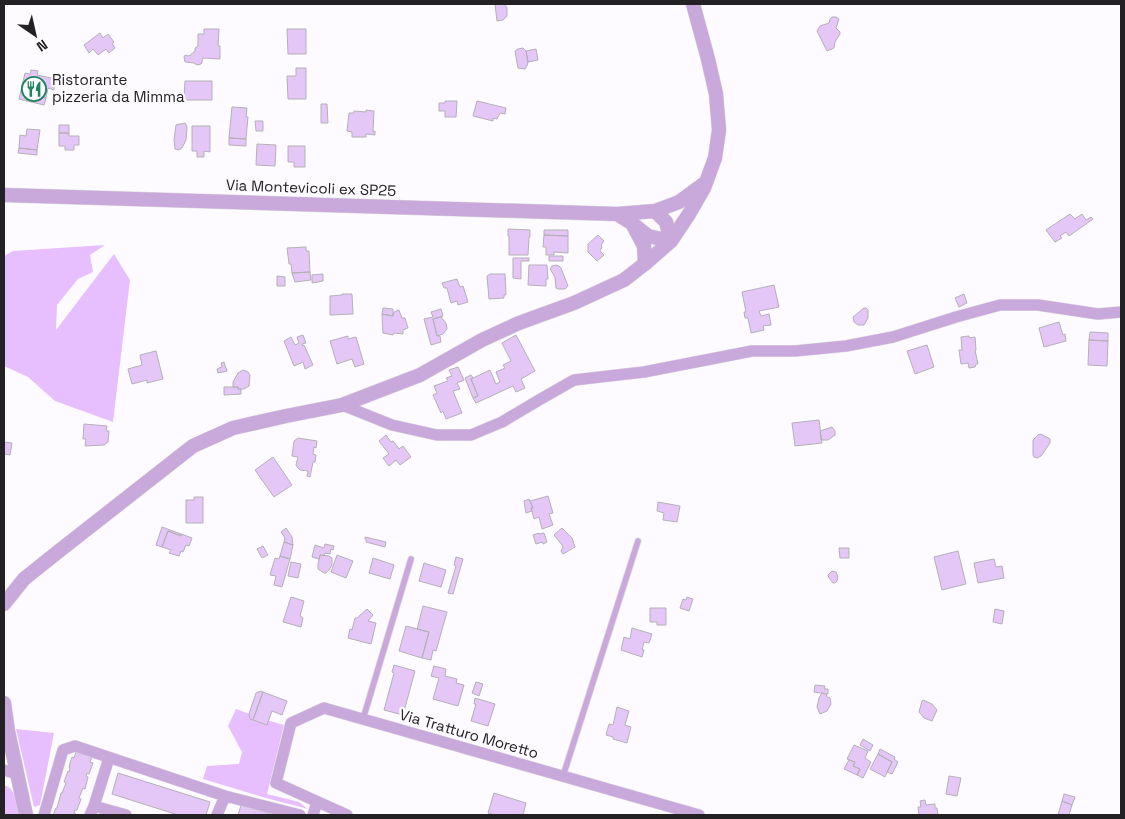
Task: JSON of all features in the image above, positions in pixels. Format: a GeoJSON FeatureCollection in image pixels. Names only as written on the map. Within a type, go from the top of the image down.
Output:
{"type":"FeatureCollection","features":[{"type":"Feature","properties":{"kind":"street"},"geometry":{"type":"LineString","coordinates":[[4,604],[24,579],[193,446],[233,428],[342,405],[420,374],[482,340],[520,323],[574,303],[624,280],[645,264],[671,240],[690,214],[706,183],[715,158],[719,130],[716,94],[693,4]]}},
{"type":"Feature","properties":{"kind":"street","name":"Via Montevicoli ex SP25"},"geometry":{"type":"LineString","coordinates":[[4,195],[616,214],[655,211],[679,202],[706,183]]}},
{"type":"Feature","properties":{"kind":"street"},"geometry":{"type":"LineString","coordinates":[[655,211],[666,222],[671,240]]}},
{"type":"Feature","properties":{"kind":"street"},"geometry":{"type":"LineString","coordinates":[[616,214],[648,236],[671,240]]}},
{"type":"Feature","properties":{"kind":"street"},"geometry":{"type":"LineString","coordinates":[[633,224],[644,246],[645,264]]}},
{"type":"Feature","properties":{"kind":"street"},"geometry":{"type":"LineString","coordinates":[[342,405],[392,425],[437,435],[471,435],[502,422],[574,380],[644,372],[752,351],[795,351],[846,346],[892,337],[1000,305],[1038,306],[1098,314],[1121,312]]}},
{"type":"Feature","properties":{"kind":"street"},"geometry":{"type":"LineString","coordinates":[[4,703],[10,772],[26,815]]}},
{"type":"Feature","properties":{"kind":"street","name":"Via Tratturo Moretto"},"geometry":{"type":"LineString","coordinates":[[317,802],[276,783],[291,723],[324,708],[699,815]]}},
{"type":"Feature","properties":{"kind":"street"},"geometry":{"type":"LineString","coordinates":[[44,815],[63,750],[75,746],[225,796],[300,815]]}},
{"type":"Feature","properties":{"kind":"street"},"geometry":{"type":"LineString","coordinates":[[109,758],[92,811],[126,815]]}},
{"type":"Feature","properties":{"kind":"street"},"geometry":{"type":"LineString","coordinates":[[218,815],[225,796]]}},
{"type":"Feature","properties":{"kind":"street"},"geometry":{"type":"LineString","coordinates":[[313,815],[317,802],[347,815]]}},
{"type":"Feature","properties":{"kind":"lane"},"geometry":{"type":"LineString","coordinates":[[563,776],[638,541]]}},
{"type":"Feature","properties":{"kind":"lane"},"geometry":{"type":"LineString","coordinates":[[363,719],[411,559]]}},
{"type":"Feature","properties":{"kind":"shaded area"},"geometry":{"type":"Polygon","coordinates":[[[105,245],[90,255],[93,272],[78,279],[57,305],[56,330],[114,254],[130,280],[113,422],[55,401],[28,377],[4,366],[4,256],[13,251],[105,245]]]}},
{"type":"Feature","properties":{"kind":"shaded area"},"geometry":{"type":"Polygon","coordinates":[[[236,709],[284,725],[267,794],[299,802],[308,809],[203,779],[207,766],[239,764],[242,752],[228,726],[236,709]]]}},
{"type":"Feature","properties":{"kind":"shaded area"},"geometry":{"type":"Polygon","coordinates":[[[16,729],[54,733],[40,805],[34,807],[16,729]]]}},
{"type":"Feature","properties":{"kind":"shaded area"},"geometry":{"type":"Polygon","coordinates":[[[4,785],[14,793],[19,815],[4,815],[4,785]]]}},
{"type":"Feature","properties":{"kind":"building"},"geometry":{"type":"Polygon","coordinates":[[[495,4],[505,4],[507,8],[507,16],[503,20],[497,21],[495,4]]]}},
{"type":"Feature","properties":{"kind":"building"},"geometry":{"type":"Polygon","coordinates":[[[832,17],[839,19],[836,28],[840,34],[834,48],[827,51],[817,31],[820,26],[829,23],[832,17]]]}},
{"type":"Feature","properties":{"kind":"building"},"geometry":{"type":"Polygon","coordinates":[[[204,29],[219,29],[218,46],[220,46],[220,59],[203,58],[201,64],[197,65],[185,62],[185,55],[189,56],[195,51],[195,48],[198,46],[198,34],[204,34],[204,29]]]}},
{"type":"Feature","properties":{"kind":"building"},"geometry":{"type":"Polygon","coordinates":[[[287,29],[306,29],[306,54],[288,54],[287,29]]]}},
{"type":"Feature","properties":{"kind":"building"},"geometry":{"type":"Polygon","coordinates":[[[100,33],[103,38],[108,34],[114,42],[112,43],[115,48],[109,53],[106,49],[98,55],[93,49],[89,53],[84,45],[100,33]]]}},
{"type":"Feature","properties":{"kind":"building"},"geometry":{"type":"Polygon","coordinates":[[[523,48],[526,51],[528,62],[525,69],[518,68],[515,51],[523,48]]]}},
{"type":"Feature","properties":{"kind":"building"},"geometry":{"type":"Polygon","coordinates":[[[536,49],[538,60],[528,62],[526,51],[536,49]]]}},
{"type":"Feature","properties":{"kind":"building"},"geometry":{"type":"Polygon","coordinates":[[[296,68],[306,68],[306,99],[288,99],[287,76],[296,76],[296,68]]]}},
{"type":"Feature","properties":{"kind":"building"},"geometry":{"type":"Polygon","coordinates":[[[31,70],[38,71],[37,75],[56,79],[54,90],[48,88],[46,98],[29,94],[27,101],[19,99],[25,73],[30,74],[31,70]]]}},
{"type":"Feature","properties":{"kind":"building"},"geometry":{"type":"Polygon","coordinates":[[[185,81],[212,81],[212,100],[184,100],[185,81]]]}},
{"type":"Feature","properties":{"kind":"building"},"geometry":{"type":"Polygon","coordinates":[[[29,94],[46,98],[44,105],[27,101],[29,94]]]}},
{"type":"Feature","properties":{"kind":"building"},"geometry":{"type":"Polygon","coordinates":[[[445,101],[457,101],[456,117],[445,117],[445,111],[439,111],[439,103],[445,103],[445,101]]]}},
{"type":"Feature","properties":{"kind":"building"},"geometry":{"type":"Polygon","coordinates":[[[477,101],[506,108],[505,114],[500,113],[497,119],[493,118],[493,121],[473,116],[477,101]]]}},
{"type":"Feature","properties":{"kind":"building"},"geometry":{"type":"Polygon","coordinates":[[[321,104],[327,104],[328,123],[321,123],[321,104]]]}},
{"type":"Feature","properties":{"kind":"building"},"geometry":{"type":"Polygon","coordinates":[[[232,107],[247,108],[246,139],[229,138],[232,107]]]}},
{"type":"Feature","properties":{"kind":"building"},"geometry":{"type":"Polygon","coordinates":[[[366,110],[374,111],[373,132],[375,131],[375,135],[366,134],[366,137],[352,137],[352,132],[347,131],[349,113],[354,113],[354,111],[366,112],[366,110]]]}},
{"type":"Feature","properties":{"kind":"building"},"geometry":{"type":"Polygon","coordinates":[[[255,121],[263,121],[263,131],[256,131],[255,121]]]}},
{"type":"Feature","properties":{"kind":"building"},"geometry":{"type":"Polygon","coordinates":[[[185,123],[187,127],[186,140],[182,148],[179,150],[175,149],[176,125],[185,123]]]}},
{"type":"Feature","properties":{"kind":"building"},"geometry":{"type":"Polygon","coordinates":[[[59,125],[69,125],[69,133],[59,133],[59,125]]]}},
{"type":"Feature","properties":{"kind":"building"},"geometry":{"type":"Polygon","coordinates":[[[192,126],[210,126],[210,152],[204,151],[204,157],[197,157],[197,151],[192,151],[192,126]]]}},
{"type":"Feature","properties":{"kind":"building"},"geometry":{"type":"Polygon","coordinates":[[[27,129],[40,130],[37,150],[19,148],[20,135],[26,136],[27,129]]]}},
{"type":"Feature","properties":{"kind":"building"},"geometry":{"type":"Polygon","coordinates":[[[59,133],[79,136],[79,145],[74,145],[74,150],[65,150],[65,146],[59,146],[59,133]]]}},
{"type":"Feature","properties":{"kind":"building"},"geometry":{"type":"Polygon","coordinates":[[[229,138],[246,139],[246,146],[229,145],[229,138]]]}},
{"type":"Feature","properties":{"kind":"building"},"geometry":{"type":"Polygon","coordinates":[[[257,144],[276,145],[275,166],[256,165],[257,144]]]}},
{"type":"Feature","properties":{"kind":"building"},"geometry":{"type":"Polygon","coordinates":[[[288,146],[305,146],[305,167],[294,167],[294,162],[288,162],[288,146]]]}},
{"type":"Feature","properties":{"kind":"building"},"geometry":{"type":"Polygon","coordinates":[[[19,148],[37,150],[37,155],[18,153],[19,148]]]}},
{"type":"Feature","properties":{"kind":"building"},"geometry":{"type":"Polygon","coordinates":[[[1070,214],[1075,219],[1082,214],[1086,220],[1091,217],[1093,219],[1069,236],[1066,232],[1060,236],[1062,238],[1055,242],[1046,230],[1070,214]]]}},
{"type":"Feature","properties":{"kind":"building"},"geometry":{"type":"Polygon","coordinates":[[[508,229],[530,230],[528,255],[509,255],[508,229]]]}},
{"type":"Feature","properties":{"kind":"building"},"geometry":{"type":"Polygon","coordinates":[[[544,230],[568,230],[568,236],[544,235],[544,230]]]}},
{"type":"Feature","properties":{"kind":"building"},"geometry":{"type":"Polygon","coordinates":[[[544,235],[568,236],[568,253],[554,252],[554,255],[546,255],[546,247],[543,247],[544,235]]]}},
{"type":"Feature","properties":{"kind":"building"},"geometry":{"type":"Polygon","coordinates":[[[598,235],[604,241],[600,251],[604,255],[597,261],[588,252],[588,244],[598,235]]]}},
{"type":"Feature","properties":{"kind":"building"},"geometry":{"type":"Polygon","coordinates":[[[306,247],[306,251],[309,251],[310,272],[292,273],[287,248],[306,247]]]}},
{"type":"Feature","properties":{"kind":"building"},"geometry":{"type":"Polygon","coordinates":[[[549,256],[563,256],[563,261],[549,261],[549,256]]]}},
{"type":"Feature","properties":{"kind":"building"},"geometry":{"type":"Polygon","coordinates":[[[513,258],[529,258],[529,261],[521,261],[521,279],[513,278],[513,258]]]}},
{"type":"Feature","properties":{"kind":"building"},"geometry":{"type":"Polygon","coordinates":[[[529,265],[547,265],[548,279],[546,279],[546,286],[528,285],[529,265]]]}},
{"type":"Feature","properties":{"kind":"building"},"geometry":{"type":"Polygon","coordinates":[[[556,265],[561,268],[568,286],[565,289],[556,288],[555,277],[550,269],[556,265]]]}},
{"type":"Feature","properties":{"kind":"building"},"geometry":{"type":"Polygon","coordinates":[[[310,272],[311,280],[295,282],[292,273],[310,272]]]}},
{"type":"Feature","properties":{"kind":"building"},"geometry":{"type":"Polygon","coordinates":[[[323,274],[323,281],[312,283],[312,275],[323,274]]]}},
{"type":"Feature","properties":{"kind":"building"},"geometry":{"type":"Polygon","coordinates":[[[490,274],[505,274],[506,295],[504,295],[504,298],[489,299],[487,276],[490,274]]]}},
{"type":"Feature","properties":{"kind":"building"},"geometry":{"type":"Polygon","coordinates":[[[277,276],[285,277],[285,286],[277,286],[277,276]]]}},
{"type":"Feature","properties":{"kind":"building"},"geometry":{"type":"Polygon","coordinates":[[[457,279],[460,287],[463,286],[468,302],[458,305],[457,301],[451,303],[447,288],[444,288],[442,283],[457,279]]]}},
{"type":"Feature","properties":{"kind":"building"},"geometry":{"type":"Polygon","coordinates":[[[774,285],[779,307],[759,311],[761,316],[769,314],[771,325],[763,326],[764,330],[751,333],[748,318],[745,318],[744,312],[746,312],[742,292],[774,285]]]}},
{"type":"Feature","properties":{"kind":"building"},"geometry":{"type":"Polygon","coordinates":[[[352,294],[353,314],[330,315],[330,296],[352,294]]]}},
{"type":"Feature","properties":{"kind":"building"},"geometry":{"type":"Polygon","coordinates":[[[964,294],[967,303],[959,307],[955,298],[964,294]]]}},
{"type":"Feature","properties":{"kind":"building"},"geometry":{"type":"Polygon","coordinates":[[[383,308],[393,309],[393,316],[382,314],[383,308]]]}},
{"type":"Feature","properties":{"kind":"building"},"geometry":{"type":"Polygon","coordinates":[[[864,308],[868,310],[868,318],[864,325],[858,325],[854,322],[853,317],[864,308]]]}},
{"type":"Feature","properties":{"kind":"building"},"geometry":{"type":"Polygon","coordinates":[[[441,309],[443,316],[433,319],[437,336],[440,336],[441,342],[431,345],[424,319],[433,317],[431,312],[441,309]]]}},
{"type":"Feature","properties":{"kind":"building"},"geometry":{"type":"Polygon","coordinates":[[[399,310],[402,318],[405,318],[408,328],[403,330],[403,334],[383,333],[382,314],[393,316],[394,312],[399,310]]]}},
{"type":"Feature","properties":{"kind":"building"},"geometry":{"type":"Polygon","coordinates":[[[441,317],[446,323],[447,329],[443,334],[437,336],[433,319],[441,317]]]}},
{"type":"Feature","properties":{"kind":"building"},"geometry":{"type":"Polygon","coordinates":[[[1059,322],[1066,341],[1044,347],[1039,328],[1059,322]]]}},
{"type":"Feature","properties":{"kind":"building"},"geometry":{"type":"Polygon","coordinates":[[[1090,332],[1108,333],[1108,341],[1089,340],[1090,332]]]}},
{"type":"Feature","properties":{"kind":"building"},"geometry":{"type":"Polygon","coordinates":[[[303,335],[306,343],[302,344],[313,365],[305,369],[303,362],[294,366],[284,341],[291,337],[295,345],[299,343],[297,337],[303,335]]]}},
{"type":"Feature","properties":{"kind":"building"},"geometry":{"type":"Polygon","coordinates":[[[516,335],[535,371],[521,379],[525,388],[516,392],[513,386],[476,403],[473,398],[478,396],[471,379],[490,370],[496,384],[500,382],[496,372],[505,368],[503,365],[511,361],[502,343],[516,335]]]}},
{"type":"Feature","properties":{"kind":"building"},"geometry":{"type":"Polygon","coordinates":[[[348,336],[348,339],[356,337],[364,364],[355,367],[352,359],[337,364],[330,341],[348,336]]]}},
{"type":"Feature","properties":{"kind":"building"},"geometry":{"type":"Polygon","coordinates":[[[969,336],[969,338],[975,337],[978,364],[975,367],[969,368],[968,363],[961,364],[959,350],[962,350],[961,337],[969,336]]]}},
{"type":"Feature","properties":{"kind":"building"},"geometry":{"type":"Polygon","coordinates":[[[1089,340],[1108,341],[1107,366],[1088,365],[1089,340]]]}},
{"type":"Feature","properties":{"kind":"building"},"geometry":{"type":"Polygon","coordinates":[[[927,345],[934,367],[915,374],[907,351],[927,345]]]}},
{"type":"Feature","properties":{"kind":"building"},"geometry":{"type":"Polygon","coordinates":[[[156,351],[163,379],[147,383],[147,380],[132,384],[128,369],[142,365],[140,355],[156,351]]]}},
{"type":"Feature","properties":{"kind":"building"},"geometry":{"type":"Polygon","coordinates":[[[224,362],[227,371],[218,373],[217,369],[222,367],[221,363],[224,362]]]}},
{"type":"Feature","properties":{"kind":"building"},"geometry":{"type":"Polygon","coordinates":[[[458,367],[464,380],[457,383],[460,389],[453,391],[462,413],[446,419],[443,411],[441,413],[433,395],[437,393],[434,386],[448,381],[446,378],[452,376],[449,370],[458,367]]]}},
{"type":"Feature","properties":{"kind":"building"},"geometry":{"type":"Polygon","coordinates":[[[243,370],[250,375],[249,386],[244,389],[233,387],[233,382],[238,373],[243,370]]]}},
{"type":"Feature","properties":{"kind":"building"},"geometry":{"type":"Polygon","coordinates":[[[471,375],[478,396],[473,398],[465,378],[471,375]]]}},
{"type":"Feature","properties":{"kind":"building"},"geometry":{"type":"Polygon","coordinates":[[[224,387],[238,387],[238,389],[241,389],[241,394],[224,395],[224,387]]]}},
{"type":"Feature","properties":{"kind":"building"},"geometry":{"type":"Polygon","coordinates":[[[819,420],[822,443],[795,446],[792,423],[819,420]]]}},
{"type":"Feature","properties":{"kind":"building"},"geometry":{"type":"Polygon","coordinates":[[[84,424],[107,426],[106,431],[109,431],[108,442],[104,445],[85,446],[86,439],[83,439],[84,424]]]}},
{"type":"Feature","properties":{"kind":"building"},"geometry":{"type":"Polygon","coordinates":[[[832,427],[835,435],[828,440],[821,440],[820,431],[832,427]]]}},
{"type":"Feature","properties":{"kind":"building"},"geometry":{"type":"Polygon","coordinates":[[[1041,434],[1050,439],[1050,443],[1041,456],[1037,458],[1033,455],[1033,440],[1041,434]]]}},
{"type":"Feature","properties":{"kind":"building"},"geometry":{"type":"Polygon","coordinates":[[[386,435],[399,449],[403,446],[411,457],[400,465],[396,460],[389,466],[383,458],[389,454],[379,441],[386,435]]]}},
{"type":"Feature","properties":{"kind":"building"},"geometry":{"type":"Polygon","coordinates":[[[298,438],[317,441],[313,454],[316,455],[315,462],[313,462],[310,477],[307,476],[308,471],[300,470],[296,465],[298,457],[292,456],[294,441],[298,438]]]}},
{"type":"Feature","properties":{"kind":"building"},"geometry":{"type":"Polygon","coordinates":[[[4,442],[12,443],[10,455],[4,454],[4,442]]]}},
{"type":"Feature","properties":{"kind":"building"},"geometry":{"type":"Polygon","coordinates":[[[273,457],[292,485],[274,497],[255,470],[273,457]]]}},
{"type":"Feature","properties":{"kind":"building"},"geometry":{"type":"Polygon","coordinates":[[[548,496],[553,513],[549,514],[553,525],[542,529],[539,517],[534,519],[530,501],[548,496]]]}},
{"type":"Feature","properties":{"kind":"building"},"geometry":{"type":"Polygon","coordinates":[[[194,497],[203,497],[203,523],[186,523],[186,500],[194,500],[194,497]]]}},
{"type":"Feature","properties":{"kind":"building"},"geometry":{"type":"Polygon","coordinates":[[[529,499],[533,508],[531,508],[532,511],[526,513],[524,501],[529,499]]]}},
{"type":"Feature","properties":{"kind":"building"},"geometry":{"type":"Polygon","coordinates":[[[658,502],[680,506],[677,522],[663,520],[664,513],[657,511],[658,502]]]}},
{"type":"Feature","properties":{"kind":"building"},"geometry":{"type":"Polygon","coordinates":[[[162,527],[181,534],[181,536],[168,531],[162,547],[156,545],[162,527]]]}},
{"type":"Feature","properties":{"kind":"building"},"geometry":{"type":"Polygon","coordinates":[[[286,528],[292,537],[293,545],[284,542],[285,538],[281,532],[286,528]]]}},
{"type":"Feature","properties":{"kind":"building"},"geometry":{"type":"Polygon","coordinates":[[[562,528],[572,538],[575,547],[563,554],[561,551],[563,547],[554,535],[562,528]]]}},
{"type":"Feature","properties":{"kind":"building"},"geometry":{"type":"Polygon","coordinates":[[[168,531],[192,538],[189,546],[186,545],[179,556],[169,553],[171,550],[162,547],[168,531]]]}},
{"type":"Feature","properties":{"kind":"building"},"geometry":{"type":"Polygon","coordinates":[[[544,533],[547,542],[536,544],[533,535],[544,533]]]}},
{"type":"Feature","properties":{"kind":"building"},"geometry":{"type":"Polygon","coordinates":[[[365,537],[386,542],[385,547],[366,542],[365,537]]]}},
{"type":"Feature","properties":{"kind":"building"},"geometry":{"type":"Polygon","coordinates":[[[284,542],[293,545],[290,559],[280,556],[284,542]]]}},
{"type":"Feature","properties":{"kind":"building"},"geometry":{"type":"Polygon","coordinates":[[[325,544],[334,546],[330,554],[320,555],[319,559],[312,557],[315,545],[324,548],[325,544]]]}},
{"type":"Feature","properties":{"kind":"building"},"geometry":{"type":"Polygon","coordinates":[[[263,546],[268,555],[262,558],[257,549],[263,546]]]}},
{"type":"Feature","properties":{"kind":"building"},"geometry":{"type":"Polygon","coordinates":[[[839,548],[849,548],[849,558],[840,558],[839,548]]]}},
{"type":"Feature","properties":{"kind":"building"},"geometry":{"type":"Polygon","coordinates":[[[958,551],[966,584],[942,590],[934,557],[958,551]]]}},
{"type":"Feature","properties":{"kind":"building"},"geometry":{"type":"Polygon","coordinates":[[[320,555],[332,558],[332,565],[326,573],[318,569],[320,555]]]}},
{"type":"Feature","properties":{"kind":"building"},"geometry":{"type":"Polygon","coordinates":[[[337,555],[353,561],[346,578],[331,572],[337,555]]]}},
{"type":"Feature","properties":{"kind":"building"},"geometry":{"type":"Polygon","coordinates":[[[280,556],[290,559],[282,587],[274,585],[276,576],[270,575],[275,558],[279,559],[280,556]]]}},
{"type":"Feature","properties":{"kind":"building"},"geometry":{"type":"Polygon","coordinates":[[[456,557],[463,559],[453,594],[448,593],[456,566],[454,565],[456,557]]]}},
{"type":"Feature","properties":{"kind":"building"},"geometry":{"type":"Polygon","coordinates":[[[373,558],[394,565],[390,579],[369,573],[373,558]]]}},
{"type":"Feature","properties":{"kind":"building"},"geometry":{"type":"Polygon","coordinates":[[[994,559],[996,567],[1002,566],[1004,578],[978,583],[974,563],[994,559]]]}},
{"type":"Feature","properties":{"kind":"building"},"geometry":{"type":"Polygon","coordinates":[[[291,562],[301,564],[298,578],[288,576],[291,562]]]}},
{"type":"Feature","properties":{"kind":"building"},"geometry":{"type":"Polygon","coordinates":[[[424,563],[446,570],[441,587],[419,581],[424,563]]]}},
{"type":"Feature","properties":{"kind":"building"},"geometry":{"type":"Polygon","coordinates":[[[832,571],[836,572],[838,577],[835,583],[833,583],[828,575],[832,571]]]}},
{"type":"Feature","properties":{"kind":"building"},"geometry":{"type":"Polygon","coordinates":[[[291,597],[304,601],[300,616],[303,618],[301,627],[283,622],[291,597]]]}},
{"type":"Feature","properties":{"kind":"building"},"geometry":{"type":"Polygon","coordinates":[[[687,597],[693,599],[689,611],[680,608],[683,599],[686,600],[687,597]]]}},
{"type":"Feature","properties":{"kind":"building"},"geometry":{"type":"Polygon","coordinates":[[[423,606],[447,612],[436,651],[433,650],[431,660],[422,658],[429,632],[417,629],[423,606]]]}},
{"type":"Feature","properties":{"kind":"building"},"geometry":{"type":"Polygon","coordinates":[[[650,608],[666,608],[666,625],[657,625],[657,622],[650,622],[650,608]]]}},
{"type":"Feature","properties":{"kind":"building"},"geometry":{"type":"Polygon","coordinates":[[[367,609],[373,615],[368,621],[376,623],[371,644],[348,638],[355,618],[367,609]]]}},
{"type":"Feature","properties":{"kind":"building"},"geometry":{"type":"Polygon","coordinates":[[[995,609],[1004,611],[1002,624],[993,622],[995,609]]]}},
{"type":"Feature","properties":{"kind":"building"},"geometry":{"type":"Polygon","coordinates":[[[406,626],[429,632],[422,658],[399,651],[406,626]]]}},
{"type":"Feature","properties":{"kind":"building"},"geometry":{"type":"Polygon","coordinates":[[[632,628],[652,634],[649,643],[644,642],[642,657],[621,650],[624,637],[630,639],[632,628]]]}},
{"type":"Feature","properties":{"kind":"building"},"geometry":{"type":"Polygon","coordinates":[[[394,665],[415,671],[403,715],[384,710],[394,673],[392,672],[394,665]]]}},
{"type":"Feature","properties":{"kind":"building"},"geometry":{"type":"Polygon","coordinates":[[[434,666],[446,669],[445,676],[457,679],[456,683],[464,685],[458,706],[433,699],[439,678],[431,676],[434,666]]]}},
{"type":"Feature","properties":{"kind":"building"},"geometry":{"type":"Polygon","coordinates":[[[476,682],[483,684],[479,696],[472,693],[476,682]]]}},
{"type":"Feature","properties":{"kind":"building"},"geometry":{"type":"Polygon","coordinates":[[[815,685],[825,686],[824,689],[828,689],[828,694],[814,692],[815,685]]]}},
{"type":"Feature","properties":{"kind":"building"},"geometry":{"type":"Polygon","coordinates":[[[263,692],[253,720],[250,719],[249,714],[256,693],[263,692]]]}},
{"type":"Feature","properties":{"kind":"building"},"geometry":{"type":"Polygon","coordinates":[[[263,692],[287,701],[282,715],[272,711],[267,725],[253,720],[263,692]]]}},
{"type":"Feature","properties":{"kind":"building"},"geometry":{"type":"Polygon","coordinates":[[[822,693],[830,698],[831,704],[827,711],[820,714],[817,707],[822,693]]]}},
{"type":"Feature","properties":{"kind":"building"},"geometry":{"type":"Polygon","coordinates":[[[475,698],[495,704],[488,726],[471,721],[476,704],[474,704],[475,698]]]}},
{"type":"Feature","properties":{"kind":"building"},"geometry":{"type":"Polygon","coordinates":[[[923,700],[932,704],[937,710],[932,721],[924,718],[919,712],[923,700]]]}},
{"type":"Feature","properties":{"kind":"building"},"geometry":{"type":"Polygon","coordinates":[[[617,707],[629,711],[625,725],[631,727],[627,743],[606,735],[609,724],[613,725],[617,707]]]}},
{"type":"Feature","properties":{"kind":"building"},"geometry":{"type":"Polygon","coordinates":[[[863,739],[873,745],[870,751],[860,745],[863,739]]]}},
{"type":"Feature","properties":{"kind":"building"},"geometry":{"type":"Polygon","coordinates":[[[854,745],[868,751],[865,758],[871,762],[863,778],[857,775],[860,769],[853,766],[855,762],[847,759],[854,745]]]}},
{"type":"Feature","properties":{"kind":"building"},"geometry":{"type":"Polygon","coordinates":[[[880,749],[895,757],[894,759],[898,762],[892,774],[887,772],[892,762],[878,754],[880,749]]]}},
{"type":"Feature","properties":{"kind":"building"},"geometry":{"type":"Polygon","coordinates":[[[76,752],[92,757],[90,762],[93,763],[89,774],[87,773],[86,776],[88,777],[85,789],[83,788],[79,798],[81,799],[74,813],[76,815],[53,815],[66,783],[64,782],[69,772],[72,757],[74,758],[76,752]]]}},
{"type":"Feature","properties":{"kind":"building"},"geometry":{"type":"Polygon","coordinates":[[[878,754],[892,762],[885,777],[870,769],[878,754]]]}},
{"type":"Feature","properties":{"kind":"building"},"geometry":{"type":"Polygon","coordinates":[[[849,760],[855,762],[853,766],[860,769],[857,775],[844,769],[849,760]]]}},
{"type":"Feature","properties":{"kind":"building"},"geometry":{"type":"Polygon","coordinates":[[[118,773],[210,802],[206,815],[178,815],[112,794],[118,773]]]}},
{"type":"Feature","properties":{"kind":"building"},"geometry":{"type":"Polygon","coordinates":[[[949,776],[961,778],[957,796],[946,794],[949,776]]]}},
{"type":"Feature","properties":{"kind":"building"},"geometry":{"type":"Polygon","coordinates":[[[494,793],[526,803],[523,815],[495,815],[488,813],[494,793]]]}},
{"type":"Feature","properties":{"kind":"building"},"geometry":{"type":"Polygon","coordinates":[[[1064,794],[1075,797],[1072,805],[1062,801],[1064,794]]]}},
{"type":"Feature","properties":{"kind":"building"},"geometry":{"type":"Polygon","coordinates":[[[925,800],[926,805],[935,804],[938,815],[919,815],[918,807],[921,807],[920,801],[925,800]]]}},
{"type":"Feature","properties":{"kind":"building"},"geometry":{"type":"Polygon","coordinates":[[[1062,801],[1072,805],[1069,815],[1058,815],[1062,801]]]}},
{"type":"Feature","properties":{"kind":"building"},"geometry":{"type":"Polygon","coordinates":[[[241,805],[274,815],[238,815],[241,805]]]}},
{"type":"Feature","properties":{"kind":"place","name":"Ristorante pizzeria da Mimma"},"geometry":{"type":"Point","coordinates":[34,89]}}]}
